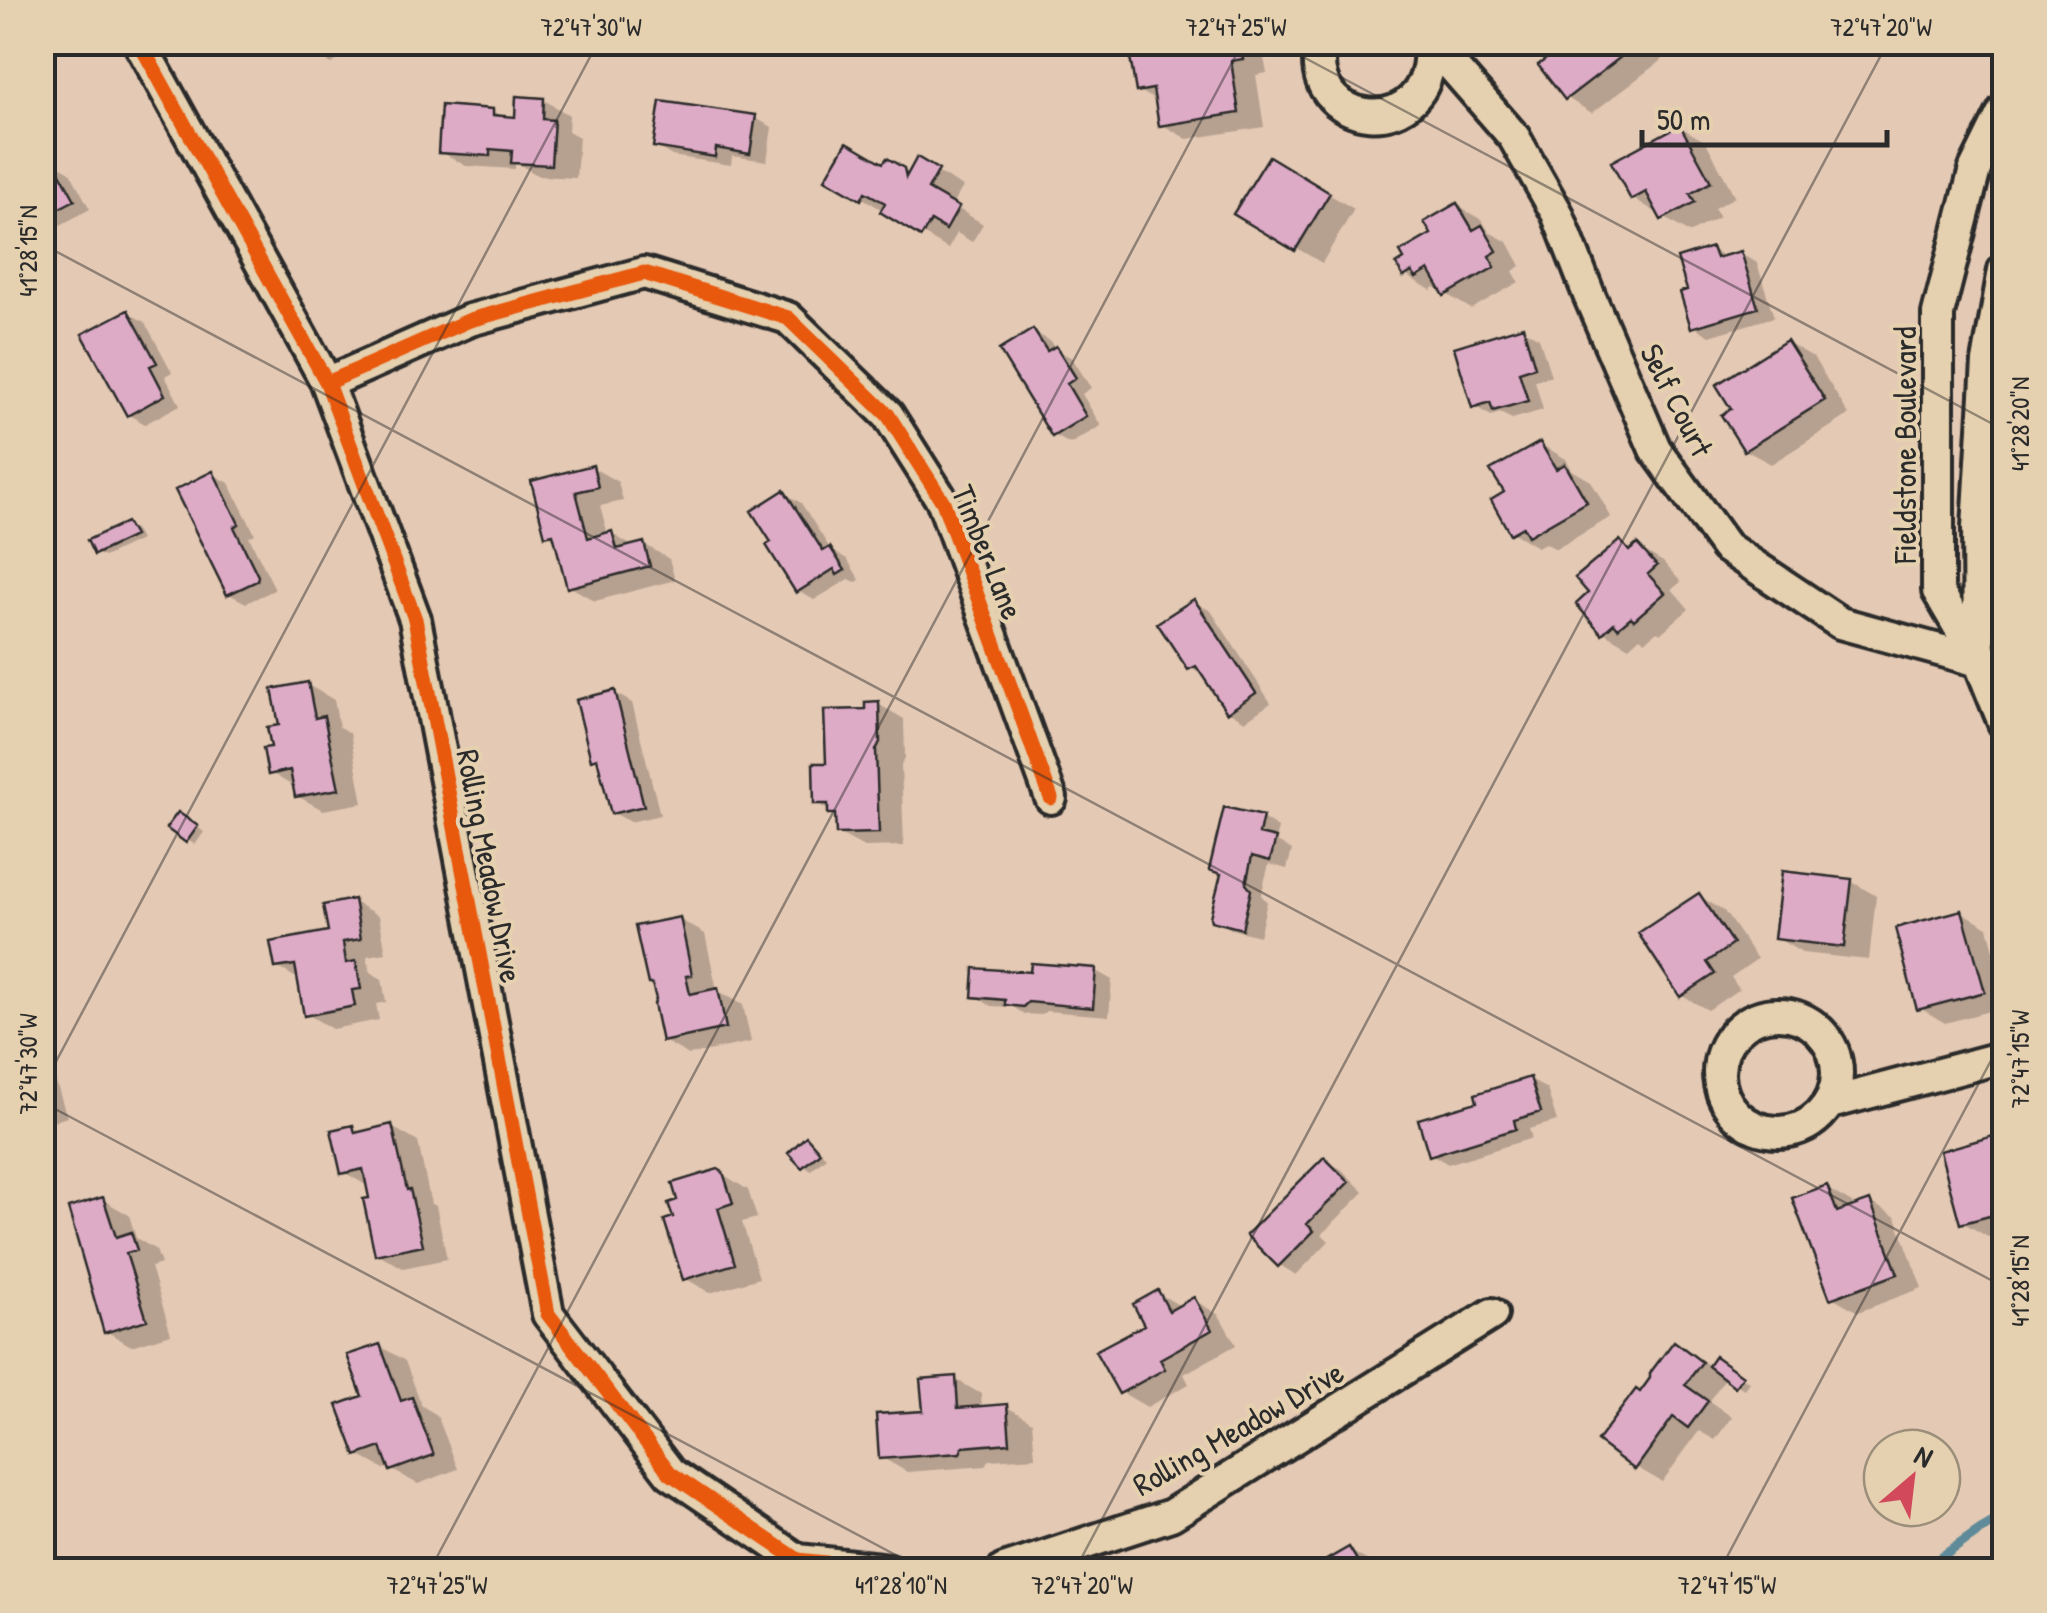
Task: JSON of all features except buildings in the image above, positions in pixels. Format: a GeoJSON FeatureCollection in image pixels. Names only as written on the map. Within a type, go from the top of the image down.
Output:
{"type":"FeatureCollection","features":[{"type":"Feature","properties":{"kind":"street","name":"Rolling Meadow Drive"},"geometry":{"type":"LineString","coordinates":[[139,42],[327,383],[414,619],[548,1314],[670,1472],[798,1560],[889,1570]]}},
{"type":"Feature","properties":{"kind":"street","name":"Self Court"},"geometry":{"type":"LineString","coordinates":[[1322,42],[1318,54],[1326,90],[1338,104],[1372,116],[1390,114],[1420,93],[1431,58],[1430,42]]}},
{"type":"Feature","properties":{"kind":"street","name":"Self Court"},"geometry":{"type":"LineString","coordinates":[[1430,42],[1514,137],[1557,213],[1655,450],[1726,547],[1840,623],[1991,662]]}},
{"type":"Feature","properties":{"kind":"street","name":"Fieldstone Boulevard"},"geometry":{"type":"LineString","coordinates":[[1991,662],[1938,591],[1938,314],[1975,169],[2004,110]]}},
{"type":"Feature","properties":{"kind":"street","name":"Fieldstone Boulevard"},"geometry":{"type":"LineString","coordinates":[[2004,270],[1987,380],[1978,528],[1991,662],[2004,723]]}},
{"type":"Feature","properties":{"kind":"street","name":"Timber Lane"},"geometry":{"type":"LineString","coordinates":[[327,383],[470,320],[644,273],[788,318],[888,415],[943,502],[1051,798]]}},
{"type":"Feature","properties":{"kind":"street"},"geometry":{"type":"LineString","coordinates":[[1830,1103],[2004,1054]]}},
{"type":"Feature","properties":{"kind":"street","name":"Rolling Meadow Drive"},"geometry":{"type":"LineString","coordinates":[[1004,1570],[1171,1515],[1492,1314]]}},
{"type":"Feature","properties":{"kind":"waterway"},"geometry":{"type":"LineString","coordinates":[[1923,1570],[2004,1516]]}},
{"type":"Feature","properties":{"kind":"cycle path"},"geometry":{"type":"LineString","coordinates":[[139,42],[327,383],[415,619],[548,1314],[670,1473],[798,1560],[889,1570]]}},
{"type":"Feature","properties":{"kind":"cycle path"},"geometry":{"type":"LineString","coordinates":[[327,383],[470,320],[644,273],[788,318],[888,415],[943,502],[1051,798]]}}]}
